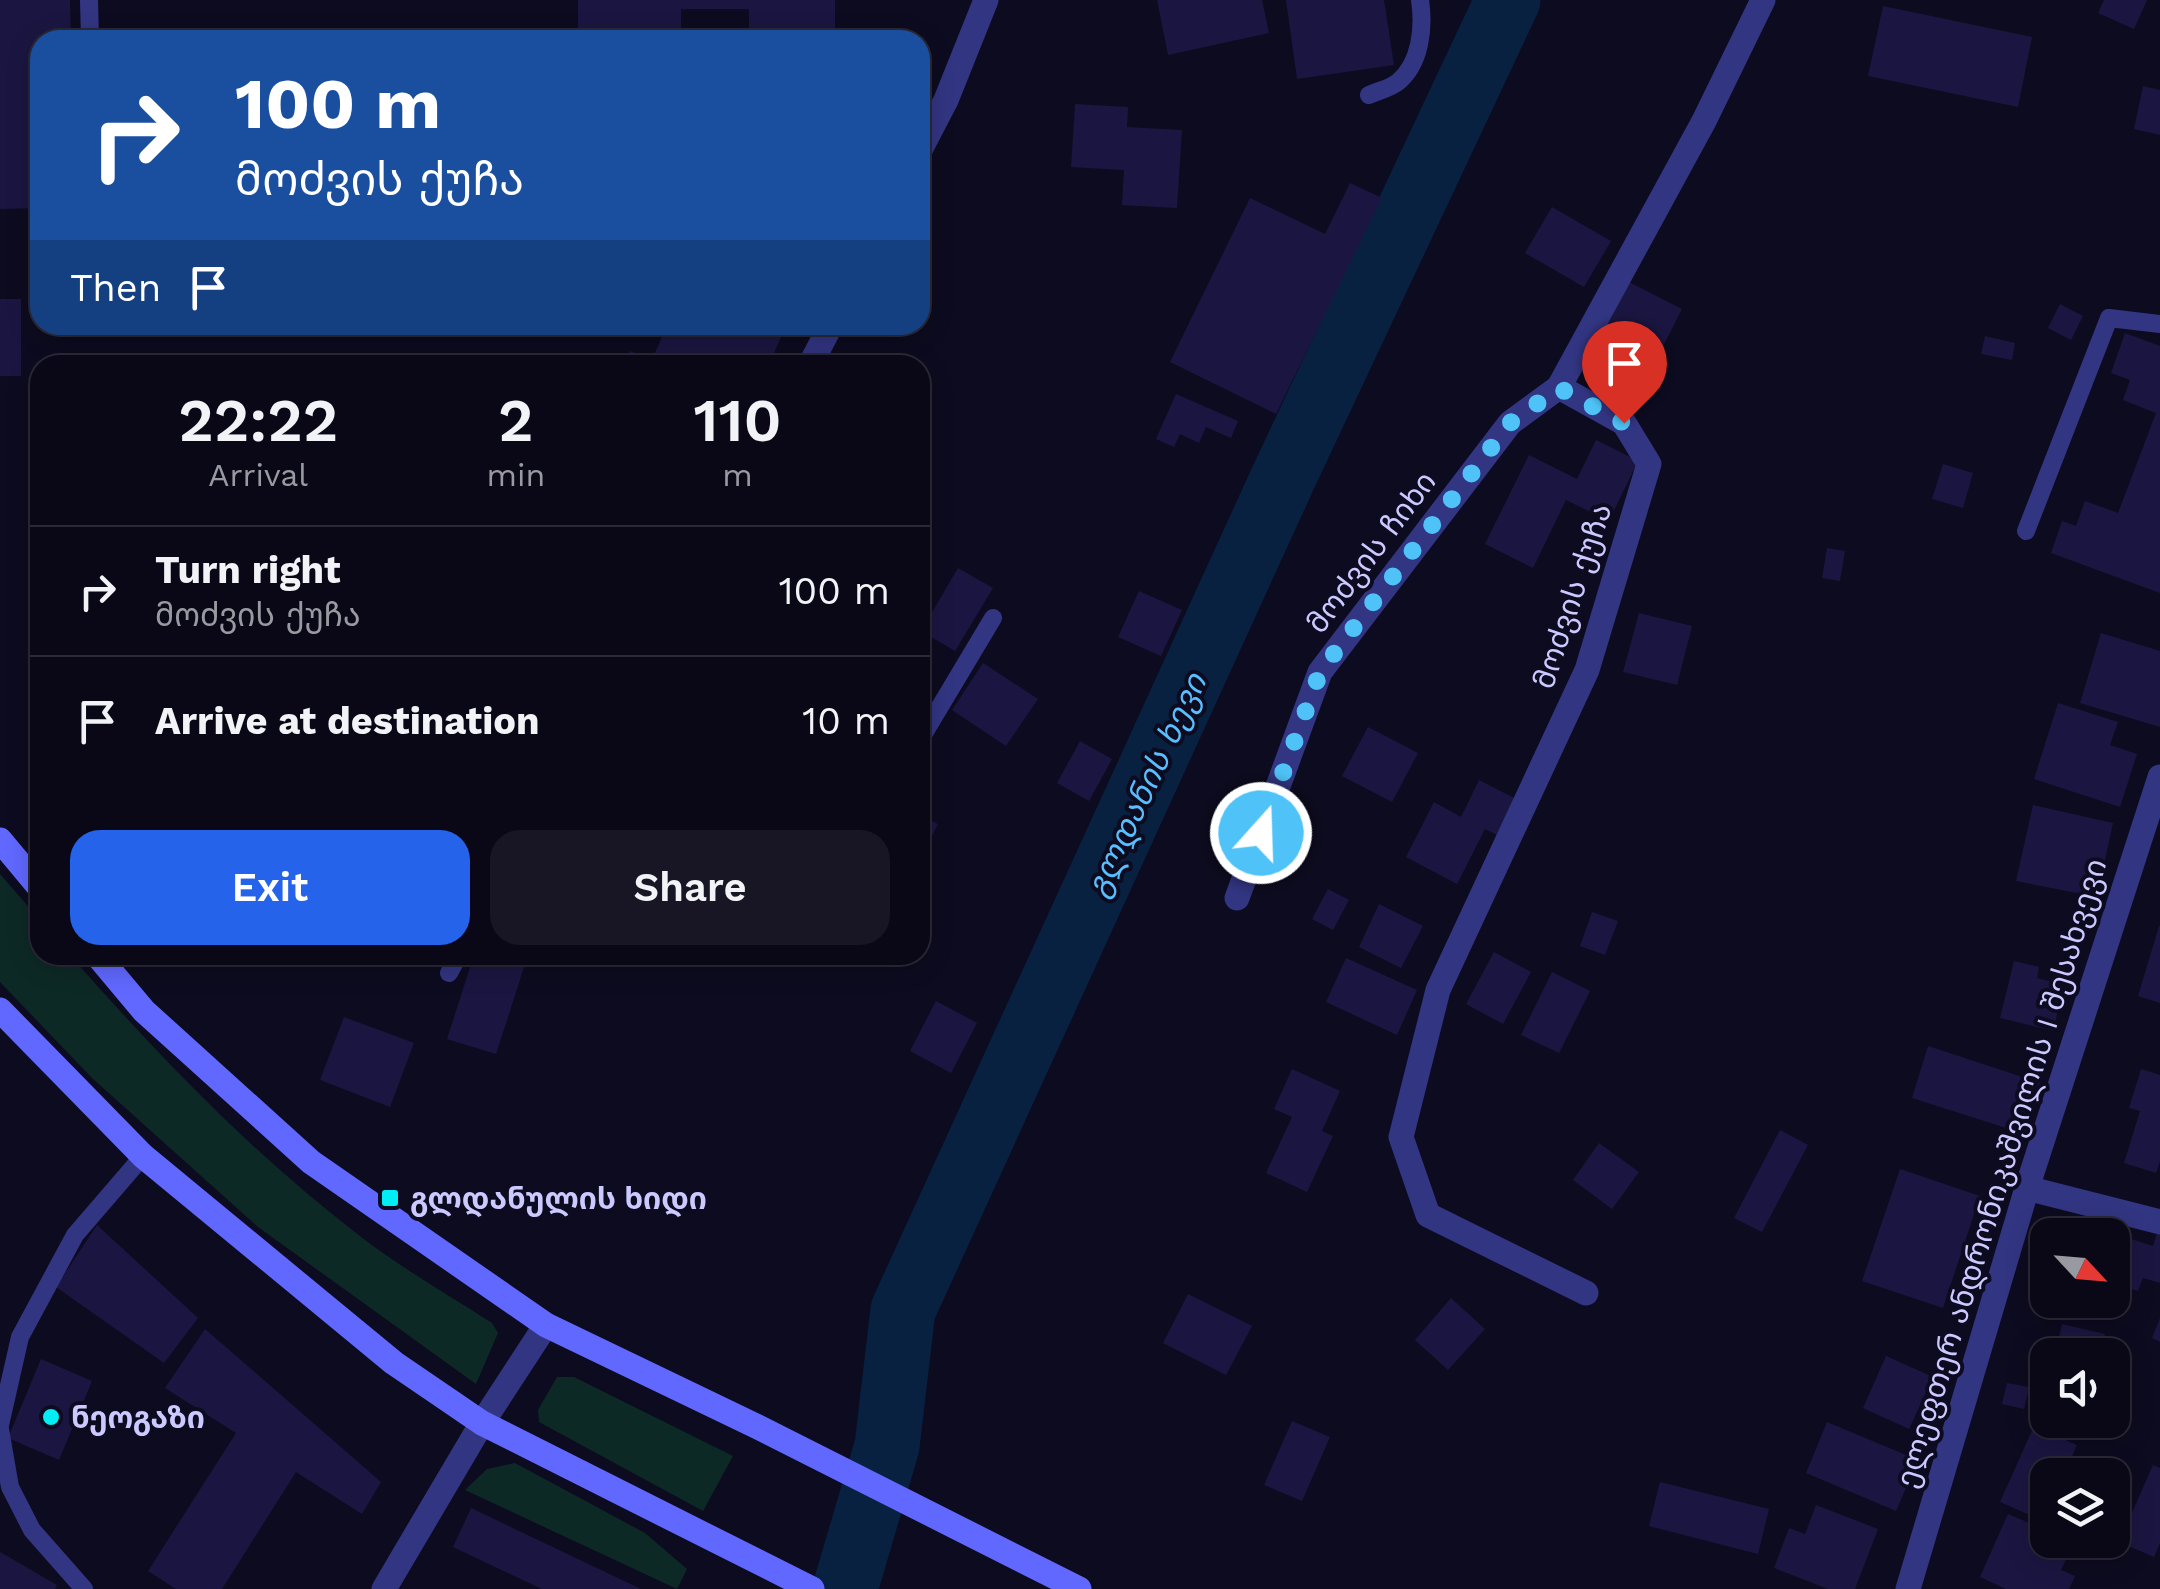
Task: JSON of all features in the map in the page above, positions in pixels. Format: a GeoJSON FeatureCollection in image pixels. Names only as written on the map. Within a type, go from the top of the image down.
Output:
{"type":"FeatureCollection","features":[{"type":"Feature","properties":{"kind":"main road"},"geometry":{"type":"LineString","coordinates":[[0,840],[30,876]]}},
{"type":"Feature","properties":{"kind":"main road"},"geometry":{"type":"LineString","coordinates":[[105,965],[144,1011],[311,1162],[546,1326],[758,1427],[1072,1586]]}},
{"type":"Feature","properties":{"kind":"main road"},"geometry":{"type":"LineString","coordinates":[[0,1010],[143,1156],[394,1363],[482,1423],[812,1589]]}},
{"type":"Feature","properties":{"kind":"street"},"geometry":{"type":"LineString","coordinates":[[930,131],[986,0]]}},
{"type":"Feature","properties":{"kind":"street"},"geometry":{"type":"LineString","coordinates":[[1559,388],[1704,121],[1763,0]]}},
{"type":"Feature","properties":{"kind":"street","name":"მოძვის ჩიხი"},"geometry":{"type":"LineString","coordinates":[[1237,898],[1320,672],[1510,423],[1559,388]]}},
{"type":"Feature","properties":{"kind":"street","name":"მოძვის ქუჩა"},"geometry":{"type":"LineString","coordinates":[[1559,388],[1624,423],[1648,464],[1587,670],[1438,990],[1400,1137],[1428,1215],[1586,1293]]}},
{"type":"Feature","properties":{"kind":"street","name":"ელეფთერ ანდრონიკაშვილის I შესახვევი"},"geometry":{"type":"LineString","coordinates":[[1908,1589],[2027,1188],[2154,812],[2160,776]]}},
{"type":"Feature","properties":{"kind":"street"},"geometry":{"type":"LineString","coordinates":[[2027,1188],[2160,1222]]}},
{"type":"Feature","properties":{"kind":"street"},"geometry":{"type":"LineString","coordinates":[[384,1589],[482,1423],[546,1326]]}},
{"type":"Feature","properties":{"kind":"lane"},"geometry":{"type":"LineString","coordinates":[[89,0],[90,30]]}},
{"type":"Feature","properties":{"kind":"lane"},"geometry":{"type":"LineString","coordinates":[[1369,95],[1399,82],[1418,53],[1423,18],[1420,0]]}},
{"type":"Feature","properties":{"kind":"lane"},"geometry":{"type":"LineString","coordinates":[[2026,530],[2109,318],[2160,324]]}},
{"type":"Feature","properties":{"kind":"lane"},"geometry":{"type":"LineString","coordinates":[[930,723],[993,618]]}},
{"type":"Feature","properties":{"kind":"lane"},"geometry":{"type":"LineString","coordinates":[[450,974],[454,965]]}},
{"type":"Feature","properties":{"kind":"lane"},"geometry":{"type":"LineString","coordinates":[[84,1589],[32,1530],[10,1487],[0,1427],[20,1337],[76,1234],[143,1156]]}},
{"type":"Feature","properties":{"kind":"green space"},"geometry":{"type":"Polygon","coordinates":[[[0,874],[30,908],[30,965],[79,965],[174,1069],[286,1175],[380,1251],[492,1323],[498,1333],[476,1384],[258,1227],[92,1078],[0,982],[0,874]]]}},
{"type":"Feature","properties":{"kind":"green space"},"geometry":{"type":"Polygon","coordinates":[[[557,1377],[574,1377],[733,1456],[703,1511],[539,1422],[538,1410],[557,1377]]]}},
{"type":"Feature","properties":{"kind":"green space"},"geometry":{"type":"Polygon","coordinates":[[[515,1463],[645,1533],[687,1569],[677,1589],[465,1490],[487,1469],[515,1463]]]}},
{"type":"Feature","properties":{"kind":"building"},"geometry":{"type":"Polygon","coordinates":[[[0,0],[70,0],[71,30],[30,30],[30,208],[0,209],[0,0]]]}},
{"type":"Feature","properties":{"kind":"building"},"geometry":{"type":"Polygon","coordinates":[[[578,0],[835,0],[835,30],[749,30],[749,9],[681,9],[681,30],[578,30],[578,0]]]}},
{"type":"Feature","properties":{"kind":"building"},"geometry":{"type":"Polygon","coordinates":[[[1157,0],[1262,0],[1269,33],[1168,55],[1157,0]]]}},
{"type":"Feature","properties":{"kind":"building"},"geometry":{"type":"Polygon","coordinates":[[[1286,0],[1384,0],[1394,65],[1297,79],[1286,0]]]}},
{"type":"Feature","properties":{"kind":"building"},"geometry":{"type":"Polygon","coordinates":[[[2104,0],[2147,0],[2134,29],[2098,13],[2104,0]]]}},
{"type":"Feature","properties":{"kind":"building"},"geometry":{"type":"Polygon","coordinates":[[[1883,6],[2032,37],[2018,107],[1868,76],[1883,6]]]}},
{"type":"Feature","properties":{"kind":"building"},"geometry":{"type":"Polygon","coordinates":[[[2143,86],[2160,90],[2160,135],[2134,129],[2143,86]]]}},
{"type":"Feature","properties":{"kind":"building"},"geometry":{"type":"Polygon","coordinates":[[[1075,104],[1128,107],[1127,127],[1182,130],[1177,208],[1122,205],[1124,170],[1071,167],[1075,104]]]}},
{"type":"Feature","properties":{"kind":"building"},"geometry":{"type":"Polygon","coordinates":[[[1350,183],[1382,198],[1276,414],[1170,362],[1250,198],[1325,234],[1350,183]]]}},
{"type":"Feature","properties":{"kind":"building"},"geometry":{"type":"Polygon","coordinates":[[[1552,207],[1611,241],[1584,287],[1525,253],[1552,207]]]}},
{"type":"Feature","properties":{"kind":"building"},"geometry":{"type":"Polygon","coordinates":[[[1623,279],[1682,309],[1642,388],[1583,358],[1623,279]]]}},
{"type":"Feature","properties":{"kind":"building"},"geometry":{"type":"Polygon","coordinates":[[[0,299],[21,299],[21,376],[0,376],[0,299]]]}},
{"type":"Feature","properties":{"kind":"building"},"geometry":{"type":"Polygon","coordinates":[[[2060,304],[2083,316],[2071,340],[2048,328],[2060,304]]]}},
{"type":"Feature","properties":{"kind":"building"},"geometry":{"type":"Polygon","coordinates":[[[2125,333],[2160,346],[2160,593],[2051,553],[2062,521],[2076,526],[2085,501],[2118,513],[2156,413],[2123,400],[2130,380],[2111,373],[2125,333]]]}},
{"type":"Feature","properties":{"kind":"building"},"geometry":{"type":"Polygon","coordinates":[[[663,335],[781,337],[773,355],[654,355],[663,335]]]}},
{"type":"Feature","properties":{"kind":"building"},"geometry":{"type":"Polygon","coordinates":[[[1985,336],[2015,343],[2012,360],[1981,354],[1985,336]]]}},
{"type":"Feature","properties":{"kind":"building"},"geometry":{"type":"Polygon","coordinates":[[[1176,394],[1238,421],[1231,438],[1206,427],[1199,443],[1180,434],[1174,447],[1156,439],[1176,394]]]}},
{"type":"Feature","properties":{"kind":"building"},"geometry":{"type":"Polygon","coordinates":[[[1596,440],[1638,461],[1609,521],[1566,500],[1533,568],[1485,544],[1529,455],[1577,479],[1596,440]]]}},
{"type":"Feature","properties":{"kind":"building"},"geometry":{"type":"Polygon","coordinates":[[[1943,464],[1973,473],[1963,508],[1932,499],[1943,464]]]}},
{"type":"Feature","properties":{"kind":"building"},"geometry":{"type":"Polygon","coordinates":[[[1827,548],[1845,551],[1840,581],[1822,578],[1827,548]]]}},
{"type":"Feature","properties":{"kind":"building"},"geometry":{"type":"Polygon","coordinates":[[[958,568],[993,588],[955,651],[930,636],[930,616],[958,568]]]}},
{"type":"Feature","properties":{"kind":"building"},"geometry":{"type":"Polygon","coordinates":[[[1139,591],[1182,610],[1161,656],[1118,637],[1139,591]]]}},
{"type":"Feature","properties":{"kind":"building"},"geometry":{"type":"Polygon","coordinates":[[[1639,613],[1692,626],[1677,685],[1623,672],[1639,613]]]}},
{"type":"Feature","properties":{"kind":"building"},"geometry":{"type":"Polygon","coordinates":[[[2101,633],[2160,651],[2160,727],[2080,703],[2101,633]]]}},
{"type":"Feature","properties":{"kind":"building"},"geometry":{"type":"Polygon","coordinates":[[[983,663],[1038,699],[1006,746],[952,710],[983,663]]]}},
{"type":"Feature","properties":{"kind":"building"},"geometry":{"type":"Polygon","coordinates":[[[2058,703],[2118,722],[2110,745],[2137,754],[2120,807],[2034,779],[2058,703]]]}},
{"type":"Feature","properties":{"kind":"building"},"geometry":{"type":"Polygon","coordinates":[[[1368,727],[1418,753],[1392,802],[1342,776],[1368,727]]]}},
{"type":"Feature","properties":{"kind":"building"},"geometry":{"type":"Polygon","coordinates":[[[1080,741],[1112,759],[1089,801],[1057,783],[1080,741]]]}},
{"type":"Feature","properties":{"kind":"building"},"geometry":{"type":"Polygon","coordinates":[[[1479,780],[1516,799],[1497,835],[1485,829],[1457,884],[1406,857],[1434,802],[1461,817],[1479,780]]]}},
{"type":"Feature","properties":{"kind":"building"},"geometry":{"type":"Polygon","coordinates":[[[2033,805],[2113,823],[2097,897],[2016,881],[2033,805]]]}},
{"type":"Feature","properties":{"kind":"building"},"geometry":{"type":"Polygon","coordinates":[[[930,820],[938,824],[930,840],[930,820]]]}},
{"type":"Feature","properties":{"kind":"building"},"geometry":{"type":"Polygon","coordinates":[[[1328,889],[1349,900],[1333,930],[1312,919],[1328,889]]]}},
{"type":"Feature","properties":{"kind":"building"},"geometry":{"type":"Polygon","coordinates":[[[1379,904],[1423,926],[1401,968],[1359,947],[1379,904]]]}},
{"type":"Feature","properties":{"kind":"building"},"geometry":{"type":"Polygon","coordinates":[[[1592,912],[1618,921],[1605,955],[1580,946],[1592,912]]]}},
{"type":"Feature","properties":{"kind":"building"},"geometry":{"type":"Polygon","coordinates":[[[2160,926],[2160,1003],[2138,996],[2160,926]]]}},
{"type":"Feature","properties":{"kind":"building"},"geometry":{"type":"Polygon","coordinates":[[[1494,952],[1531,972],[1503,1024],[1466,1004],[1494,952]]]}},
{"type":"Feature","properties":{"kind":"building"},"geometry":{"type":"Polygon","coordinates":[[[1346,958],[1417,990],[1397,1035],[1326,1002],[1346,958]]]}},
{"type":"Feature","properties":{"kind":"building"},"geometry":{"type":"Polygon","coordinates":[[[2014,961],[2039,967],[2037,978],[2064,985],[2053,1031],[2000,1018],[2014,961]]]}},
{"type":"Feature","properties":{"kind":"building"},"geometry":{"type":"Polygon","coordinates":[[[471,965],[525,965],[496,1054],[447,1039],[471,965]]]}},
{"type":"Feature","properties":{"kind":"building"},"geometry":{"type":"Polygon","coordinates":[[[1552,972],[1590,991],[1559,1053],[1521,1035],[1552,972]]]}},
{"type":"Feature","properties":{"kind":"building"},"geometry":{"type":"Polygon","coordinates":[[[936,1001],[977,1023],[951,1073],[910,1051],[936,1001]]]}},
{"type":"Feature","properties":{"kind":"building"},"geometry":{"type":"Polygon","coordinates":[[[344,1017],[414,1043],[390,1107],[320,1080],[344,1017]]]}},
{"type":"Feature","properties":{"kind":"building"},"geometry":{"type":"Polygon","coordinates":[[[1928,1046],[2041,1083],[2025,1134],[1912,1098],[1928,1046]]]}},
{"type":"Feature","properties":{"kind":"building"},"geometry":{"type":"Polygon","coordinates":[[[1292,1069],[1340,1091],[1322,1131],[1333,1136],[1307,1192],[1266,1173],[1292,1117],[1274,1109],[1292,1069]]]}},
{"type":"Feature","properties":{"kind":"building"},"geometry":{"type":"Polygon","coordinates":[[[2141,1069],[2160,1075],[2160,1161],[2156,1173],[2124,1163],[2140,1111],[2129,1108],[2141,1069]]]}},
{"type":"Feature","properties":{"kind":"building"},"geometry":{"type":"Polygon","coordinates":[[[1780,1130],[1808,1145],[1762,1232],[1734,1218],[1780,1130]]]}},
{"type":"Feature","properties":{"kind":"building"},"geometry":{"type":"Polygon","coordinates":[[[1599,1143],[1639,1172],[1612,1209],[1573,1180],[1599,1143]]]}},
{"type":"Feature","properties":{"kind":"building"},"geometry":{"type":"Polygon","coordinates":[[[1900,1169],[1980,1196],[1943,1308],[1862,1281],[1900,1169]]]}},
{"type":"Feature","properties":{"kind":"building"},"geometry":{"type":"Polygon","coordinates":[[[97,1225],[198,1318],[164,1363],[56,1287],[97,1225]]]}},
{"type":"Feature","properties":{"kind":"building"},"geometry":{"type":"Polygon","coordinates":[[[2157,1233],[2160,1234],[2160,1283],[2143,1278],[2138,1291],[2130,1289],[2130,1239],[2153,1246],[2157,1233]]]}},
{"type":"Feature","properties":{"kind":"building"},"geometry":{"type":"Polygon","coordinates":[[[1188,1294],[1252,1326],[1226,1375],[1163,1343],[1188,1294]]]}},
{"type":"Feature","properties":{"kind":"building"},"geometry":{"type":"Polygon","coordinates":[[[1451,1298],[1485,1329],[1448,1370],[1415,1340],[1451,1298]]]}},
{"type":"Feature","properties":{"kind":"building"},"geometry":{"type":"Polygon","coordinates":[[[2160,1318],[2160,1342],[2152,1338],[2160,1318]]]}},
{"type":"Feature","properties":{"kind":"building"},"geometry":{"type":"Polygon","coordinates":[[[2062,1324],[2105,1334],[2104,1338],[2059,1338],[2062,1324]]]}},
{"type":"Feature","properties":{"kind":"building"},"geometry":{"type":"Polygon","coordinates":[[[205,1329],[381,1482],[362,1514],[296,1472],[222,1589],[176,1589],[148,1571],[236,1433],[165,1388],[205,1329]]]}},
{"type":"Feature","properties":{"kind":"building"},"geometry":{"type":"Polygon","coordinates":[[[1886,1356],[1933,1377],[1909,1429],[1863,1408],[1886,1356]]]}},
{"type":"Feature","properties":{"kind":"building"},"geometry":{"type":"Polygon","coordinates":[[[41,1359],[92,1381],[59,1460],[8,1438],[41,1359]]]}},
{"type":"Feature","properties":{"kind":"building"},"geometry":{"type":"Polygon","coordinates":[[[2007,1383],[2029,1387],[2024,1409],[2002,1404],[2007,1383]]]}},
{"type":"Feature","properties":{"kind":"building"},"geometry":{"type":"Polygon","coordinates":[[[1292,1421],[1330,1437],[1302,1501],[1264,1485],[1292,1421]]]}},
{"type":"Feature","properties":{"kind":"building"},"geometry":{"type":"Polygon","coordinates":[[[1827,1422],[1918,1460],[1896,1511],[1806,1473],[1827,1422]]]}},
{"type":"Feature","properties":{"kind":"building"},"geometry":{"type":"Polygon","coordinates":[[[2030,1435],[2030,1438],[2061,1438],[2077,1445],[2071,1458],[2030,1458],[2030,1515],[2000,1502],[2030,1435]]]}},
{"type":"Feature","properties":{"kind":"building"},"geometry":{"type":"Polygon","coordinates":[[[2153,1465],[2160,1468],[2160,1543],[2154,1557],[2130,1547],[2130,1517],[2153,1465]]]}},
{"type":"Feature","properties":{"kind":"building"},"geometry":{"type":"Polygon","coordinates":[[[1660,1482],[1769,1509],[1758,1554],[1649,1526],[1660,1482]]]}},
{"type":"Feature","properties":{"kind":"building"},"geometry":{"type":"Polygon","coordinates":[[[1816,1505],[1878,1529],[1855,1589],[1828,1589],[1774,1568],[1789,1528],[1805,1534],[1816,1505]]]}},
{"type":"Feature","properties":{"kind":"building"},"geometry":{"type":"Polygon","coordinates":[[[471,1508],[641,1589],[542,1589],[453,1547],[471,1508]]]}},
{"type":"Feature","properties":{"kind":"building"},"geometry":{"type":"Polygon","coordinates":[[[2008,1514],[2030,1523],[2030,1558],[2067,1558],[2061,1570],[2075,1576],[2069,1589],[2006,1589],[1980,1577],[2008,1514]]]}},
{"type":"Feature","properties":{"kind":"building"},"geometry":{"type":"Polygon","coordinates":[[[0,1552],[57,1585],[55,1589],[0,1589],[0,1552]]]}},
{"type":"Feature","properties":{"kind":"waterway","name":"გლდანის ხევი"},"geometry":{"type":"LineString","coordinates":[[845,1589],[887,1446],[903,1310],[1284,476],[1508,0]]}},
{"type":"Feature","properties":{"kind":"place","name":"გლდანულის ხიდი"},"geometry":{"type":"Point","coordinates":[390,1198]}},
{"type":"Feature","properties":{"kind":"place","name":"ნეოგაზი"},"geometry":{"type":"Point","coordinates":[51,1417]}},
{"type":"Feature","properties":{"kind":"route"},"geometry":{"type":"LineString","coordinates":[[1261,833],[1320,672],[1510,423],[1559,388],[1624,423]]}}]}
